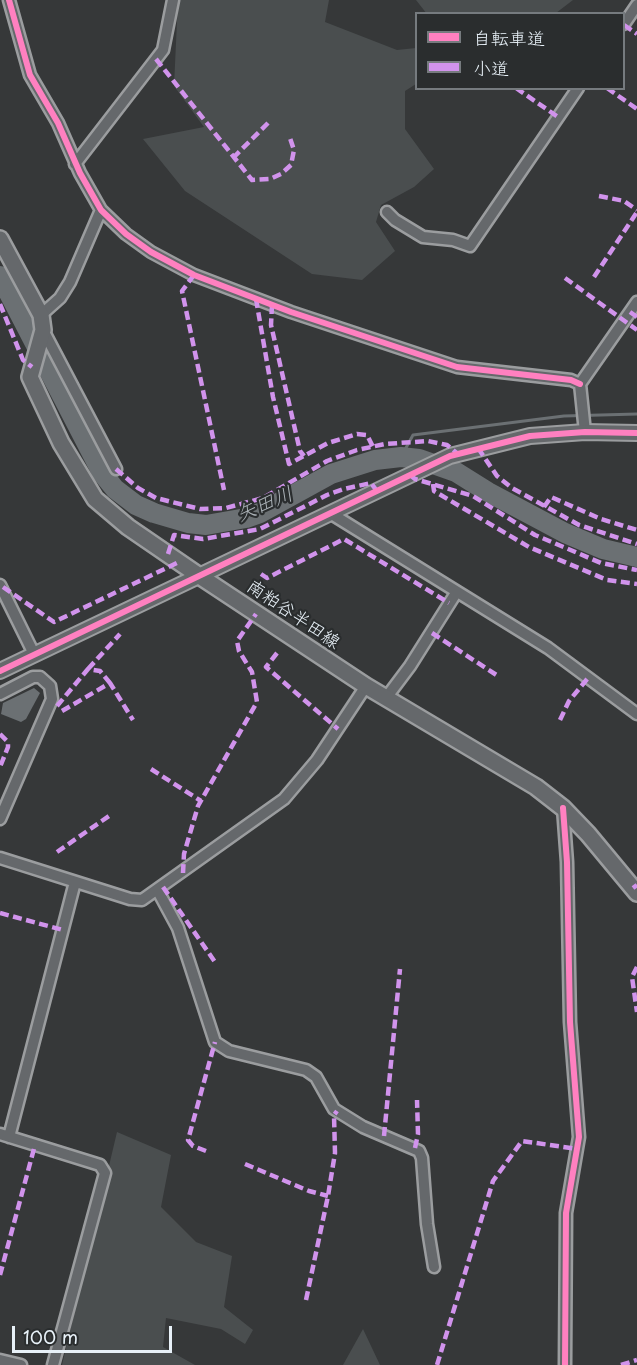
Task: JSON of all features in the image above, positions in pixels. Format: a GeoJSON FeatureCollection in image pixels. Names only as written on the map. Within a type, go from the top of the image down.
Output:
{"type":"FeatureCollection","features":[{"type":"Feature","properties":{"kind":"main road"},"geometry":{"type":"LineString","coordinates":[[0,239],[42,323]]}},
{"type":"Feature","properties":{"kind":"main road","name":"南粕谷半田線"},"geometry":{"type":"LineString","coordinates":[[42,323],[30,377],[46,415],[95,499],[128,526],[198,575],[366,687],[536,787],[563,808],[637,893]]}},
{"type":"Feature","properties":{"kind":"street"},"geometry":{"type":"LineString","coordinates":[[9,0],[30,75],[58,123],[75,164],[101,210],[126,234],[151,252],[194,275],[291,312],[457,367],[571,380],[580,384]]}},
{"type":"Feature","properties":{"kind":"street"},"geometry":{"type":"LineString","coordinates":[[75,164],[163,50],[167,40],[173,0]]}},
{"type":"Feature","properties":{"kind":"street"},"geometry":{"type":"LineString","coordinates":[[625,23],[637,5]]}},
{"type":"Feature","properties":{"kind":"street"},"geometry":{"type":"LineString","coordinates":[[387,212],[395,220],[423,237],[453,240],[470,246],[577,90]]}},
{"type":"Feature","properties":{"kind":"street"},"geometry":{"type":"LineString","coordinates":[[101,210],[70,282],[42,323],[116,468]]}},
{"type":"Feature","properties":{"kind":"street"},"geometry":{"type":"LineString","coordinates":[[585,432],[580,384],[637,302]]}},
{"type":"Feature","properties":{"kind":"street"},"geometry":{"type":"LineString","coordinates":[[0,670],[450,456],[530,436],[585,432],[637,433]]}},
{"type":"Feature","properties":{"kind":"street"},"geometry":{"type":"LineString","coordinates":[[330,513],[548,648],[637,714]]}},
{"type":"Feature","properties":{"kind":"street"},"geometry":{"type":"LineString","coordinates":[[0,585],[33,654]]}},
{"type":"Feature","properties":{"kind":"street"},"geometry":{"type":"LineString","coordinates":[[386,698],[410,666],[456,592]]}},
{"type":"Feature","properties":{"kind":"street"},"geometry":{"type":"LineString","coordinates":[[0,694],[33,677],[40,677],[50,686],[52,699],[0,819]]}},
{"type":"Feature","properties":{"kind":"street"},"geometry":{"type":"LineString","coordinates":[[0,858],[130,899],[142,900],[158,891],[284,799],[317,760],[366,687]]}},
{"type":"Feature","properties":{"kind":"street"},"geometry":{"type":"LineString","coordinates":[[563,808],[567,862],[570,1022],[579,1137],[566,1213],[567,1346],[565,1365]]}},
{"type":"Feature","properties":{"kind":"street"},"geometry":{"type":"LineString","coordinates":[[53,1365],[105,1173],[100,1165],[5,1135],[75,882]]}},
{"type":"Feature","properties":{"kind":"street"},"geometry":{"type":"LineString","coordinates":[[158,891],[178,928],[215,1042],[229,1051],[306,1070],[316,1077],[334,1109],[363,1127],[419,1151],[422,1158],[427,1224],[434,1267]]}},
{"type":"Feature","properties":{"kind":"street"},"geometry":{"type":"LineString","coordinates":[[0,1360],[21,1365]]}},
{"type":"Feature","properties":{"kind":"shaded area"},"geometry":{"type":"Polygon","coordinates":[[[178,0],[329,0],[325,22],[397,50],[415,48],[415,85],[405,91],[405,129],[434,169],[414,187],[381,205],[376,222],[395,251],[362,280],[312,274],[185,191],[143,139],[204,127],[174,86],[178,0]]]}},
{"type":"Feature","properties":{"kind":"shaded area"},"geometry":{"type":"Polygon","coordinates":[[[416,0],[573,0],[557,12],[425,12],[416,0]]]}},
{"type":"Feature","properties":{"kind":"shaded area"},"geometry":{"type":"Polygon","coordinates":[[[34,688],[40,693],[26,719],[21,722],[1,714],[3,703],[34,688]]]}},
{"type":"Feature","properties":{"kind":"shaded area"},"geometry":{"type":"Polygon","coordinates":[[[117,1132],[171,1155],[161,1207],[196,1242],[232,1256],[224,1307],[253,1330],[245,1344],[221,1329],[166,1318],[163,1347],[195,1365],[62,1365],[117,1132]]]}},
{"type":"Feature","properties":{"kind":"shaded area"},"geometry":{"type":"Polygon","coordinates":[[[363,1329],[380,1365],[343,1365],[363,1329]]]}},
{"type":"Feature","properties":{"kind":"waterway","name":"矢田川"},"geometry":{"type":"LineString","coordinates":[[0,276],[102,473],[115,489],[136,505],[154,513],[188,523],[206,525],[246,518],[260,513],[331,474],[375,460],[401,457],[419,459],[456,472],[488,492],[565,533],[603,549],[637,557]]}},
{"type":"Feature","properties":{"kind":"waterway"},"geometry":{"type":"LineString","coordinates":[[401,457],[413,435],[564,416],[637,414]]}},
{"type":"Feature","properties":{"kind":"marked path"},"geometry":{"type":"LineString","coordinates":[[625,26],[637,34]]}},
{"type":"Feature","properties":{"kind":"marked path"},"geometry":{"type":"LineString","coordinates":[[156,59],[252,180],[270,179],[281,174],[291,165],[294,150],[290,138]]}},
{"type":"Feature","properties":{"kind":"marked path"},"geometry":{"type":"LineString","coordinates":[[519,90],[558,117]]}},
{"type":"Feature","properties":{"kind":"marked path"},"geometry":{"type":"LineString","coordinates":[[610,90],[637,109]]}},
{"type":"Feature","properties":{"kind":"marked path"},"geometry":{"type":"LineString","coordinates":[[233,158],[271,120]]}},
{"type":"Feature","properties":{"kind":"marked path"},"geometry":{"type":"LineString","coordinates":[[599,196],[624,201],[637,210]]}},
{"type":"Feature","properties":{"kind":"marked path"},"geometry":{"type":"LineString","coordinates":[[594,277],[637,212]]}},
{"type":"Feature","properties":{"kind":"marked path"},"geometry":{"type":"LineString","coordinates":[[194,275],[182,291],[224,490]]}},
{"type":"Feature","properties":{"kind":"marked path"},"geometry":{"type":"LineString","coordinates":[[565,278],[637,330]]}},
{"type":"Feature","properties":{"kind":"marked path"},"geometry":{"type":"LineString","coordinates":[[256,299],[273,397],[289,464],[328,443],[357,434],[367,435],[373,447]]}},
{"type":"Feature","properties":{"kind":"marked path"},"geometry":{"type":"LineString","coordinates":[[0,304],[23,360],[32,367]]}},
{"type":"Feature","properties":{"kind":"marked path"},"geometry":{"type":"LineString","coordinates":[[272,305],[271,325],[300,451],[304,456]]}},
{"type":"Feature","properties":{"kind":"marked path"},"geometry":{"type":"LineString","coordinates":[[630,312],[637,317]]}},
{"type":"Feature","properties":{"kind":"marked path"},"geometry":{"type":"LineString","coordinates":[[116,469],[138,488],[156,498],[200,509],[226,508],[263,498],[327,461],[357,450],[385,444],[428,441],[447,445],[458,454]]}},
{"type":"Feature","properties":{"kind":"marked path"},"geometry":{"type":"LineString","coordinates":[[478,448],[497,476],[512,488],[579,525],[637,544]]}},
{"type":"Feature","properties":{"kind":"marked path"},"geometry":{"type":"LineString","coordinates":[[410,475],[415,479],[473,496],[535,535],[601,563],[637,570]]}},
{"type":"Feature","properties":{"kind":"marked path"},"geometry":{"type":"LineString","coordinates":[[168,554],[174,535],[203,539],[260,529],[327,495],[344,489],[371,483],[377,491]]}},
{"type":"Feature","properties":{"kind":"marked path"},"geometry":{"type":"LineString","coordinates":[[433,484],[434,491],[529,547],[607,580],[637,584]]}},
{"type":"Feature","properties":{"kind":"marked path"},"geometry":{"type":"LineString","coordinates":[[544,507],[551,497],[601,519],[637,530]]}},
{"type":"Feature","properties":{"kind":"marked path"},"geometry":{"type":"LineString","coordinates":[[261,574],[267,578],[344,539],[449,603]]}},
{"type":"Feature","properties":{"kind":"marked path"},"geometry":{"type":"LineString","coordinates":[[3,587],[54,622],[179,562]]}},
{"type":"Feature","properties":{"kind":"marked path"},"geometry":{"type":"LineString","coordinates":[[183,873],[184,854],[198,806],[257,702],[252,672],[239,651],[237,641],[256,614]]}},
{"type":"Feature","properties":{"kind":"marked path"},"geometry":{"type":"LineString","coordinates":[[432,633],[498,676]]}},
{"type":"Feature","properties":{"kind":"marked path"},"geometry":{"type":"LineString","coordinates":[[88,669],[120,634]]}},
{"type":"Feature","properties":{"kind":"marked path"},"geometry":{"type":"LineString","coordinates":[[277,653],[266,667],[338,729]]}},
{"type":"Feature","properties":{"kind":"marked path"},"geometry":{"type":"LineString","coordinates":[[57,706],[88,669],[100,671],[110,683]]}},
{"type":"Feature","properties":{"kind":"marked path"},"geometry":{"type":"LineString","coordinates":[[560,720],[569,701],[588,678]]}},
{"type":"Feature","properties":{"kind":"marked path"},"geometry":{"type":"LineString","coordinates":[[62,711],[110,683],[133,720]]}},
{"type":"Feature","properties":{"kind":"marked path"},"geometry":{"type":"LineString","coordinates":[[0,734],[8,742],[0,767]]}},
{"type":"Feature","properties":{"kind":"marked path"},"geometry":{"type":"LineString","coordinates":[[151,769],[201,801]]}},
{"type":"Feature","properties":{"kind":"marked path"},"geometry":{"type":"LineString","coordinates":[[57,852],[109,816]]}},
{"type":"Feature","properties":{"kind":"marked path"},"geometry":{"type":"LineString","coordinates":[[633,888],[637,885]]}},
{"type":"Feature","properties":{"kind":"marked path"},"geometry":{"type":"LineString","coordinates":[[163,887],[215,962]]}},
{"type":"Feature","properties":{"kind":"marked path"},"geometry":{"type":"LineString","coordinates":[[0,913],[63,930]]}},
{"type":"Feature","properties":{"kind":"marked path"},"geometry":{"type":"LineString","coordinates":[[637,967],[632,977],[637,1012]]}},
{"type":"Feature","properties":{"kind":"marked path"},"geometry":{"type":"LineString","coordinates":[[384,1136],[400,969]]}},
{"type":"Feature","properties":{"kind":"marked path"},"geometry":{"type":"LineString","coordinates":[[206,1151],[193,1146],[188,1140],[215,1042]]}},
{"type":"Feature","properties":{"kind":"marked path"},"geometry":{"type":"LineString","coordinates":[[415,1148],[418,1134],[417,1100]]}},
{"type":"Feature","properties":{"kind":"marked path"},"geometry":{"type":"LineString","coordinates":[[306,1300],[328,1196],[335,1153],[334,1115],[337,1111]]}},
{"type":"Feature","properties":{"kind":"marked path"},"geometry":{"type":"LineString","coordinates":[[437,1365],[493,1181],[522,1141],[578,1149]]}},
{"type":"Feature","properties":{"kind":"marked path"},"geometry":{"type":"LineString","coordinates":[[0,1275],[35,1145]]}},
{"type":"Feature","properties":{"kind":"marked path"},"geometry":{"type":"LineString","coordinates":[[245,1164],[309,1191],[328,1196]]}},
{"type":"Feature","properties":{"kind":"marked path"},"geometry":{"type":"LineString","coordinates":[[621,1365],[637,1360]]}},
{"type":"Feature","properties":{"kind":"cycle path"},"geometry":{"type":"LineString","coordinates":[[9,0],[30,75],[58,123],[80,173],[101,210],[126,234],[151,252],[194,275],[291,312],[457,367],[571,380],[580,384]]}},
{"type":"Feature","properties":{"kind":"cycle path"},"geometry":{"type":"LineString","coordinates":[[0,671],[450,456],[530,436],[585,432],[637,433]]}},
{"type":"Feature","properties":{"kind":"cycle path"},"geometry":{"type":"LineString","coordinates":[[563,808],[567,862],[570,1022],[579,1137],[566,1213],[565,1365]]}}]}
